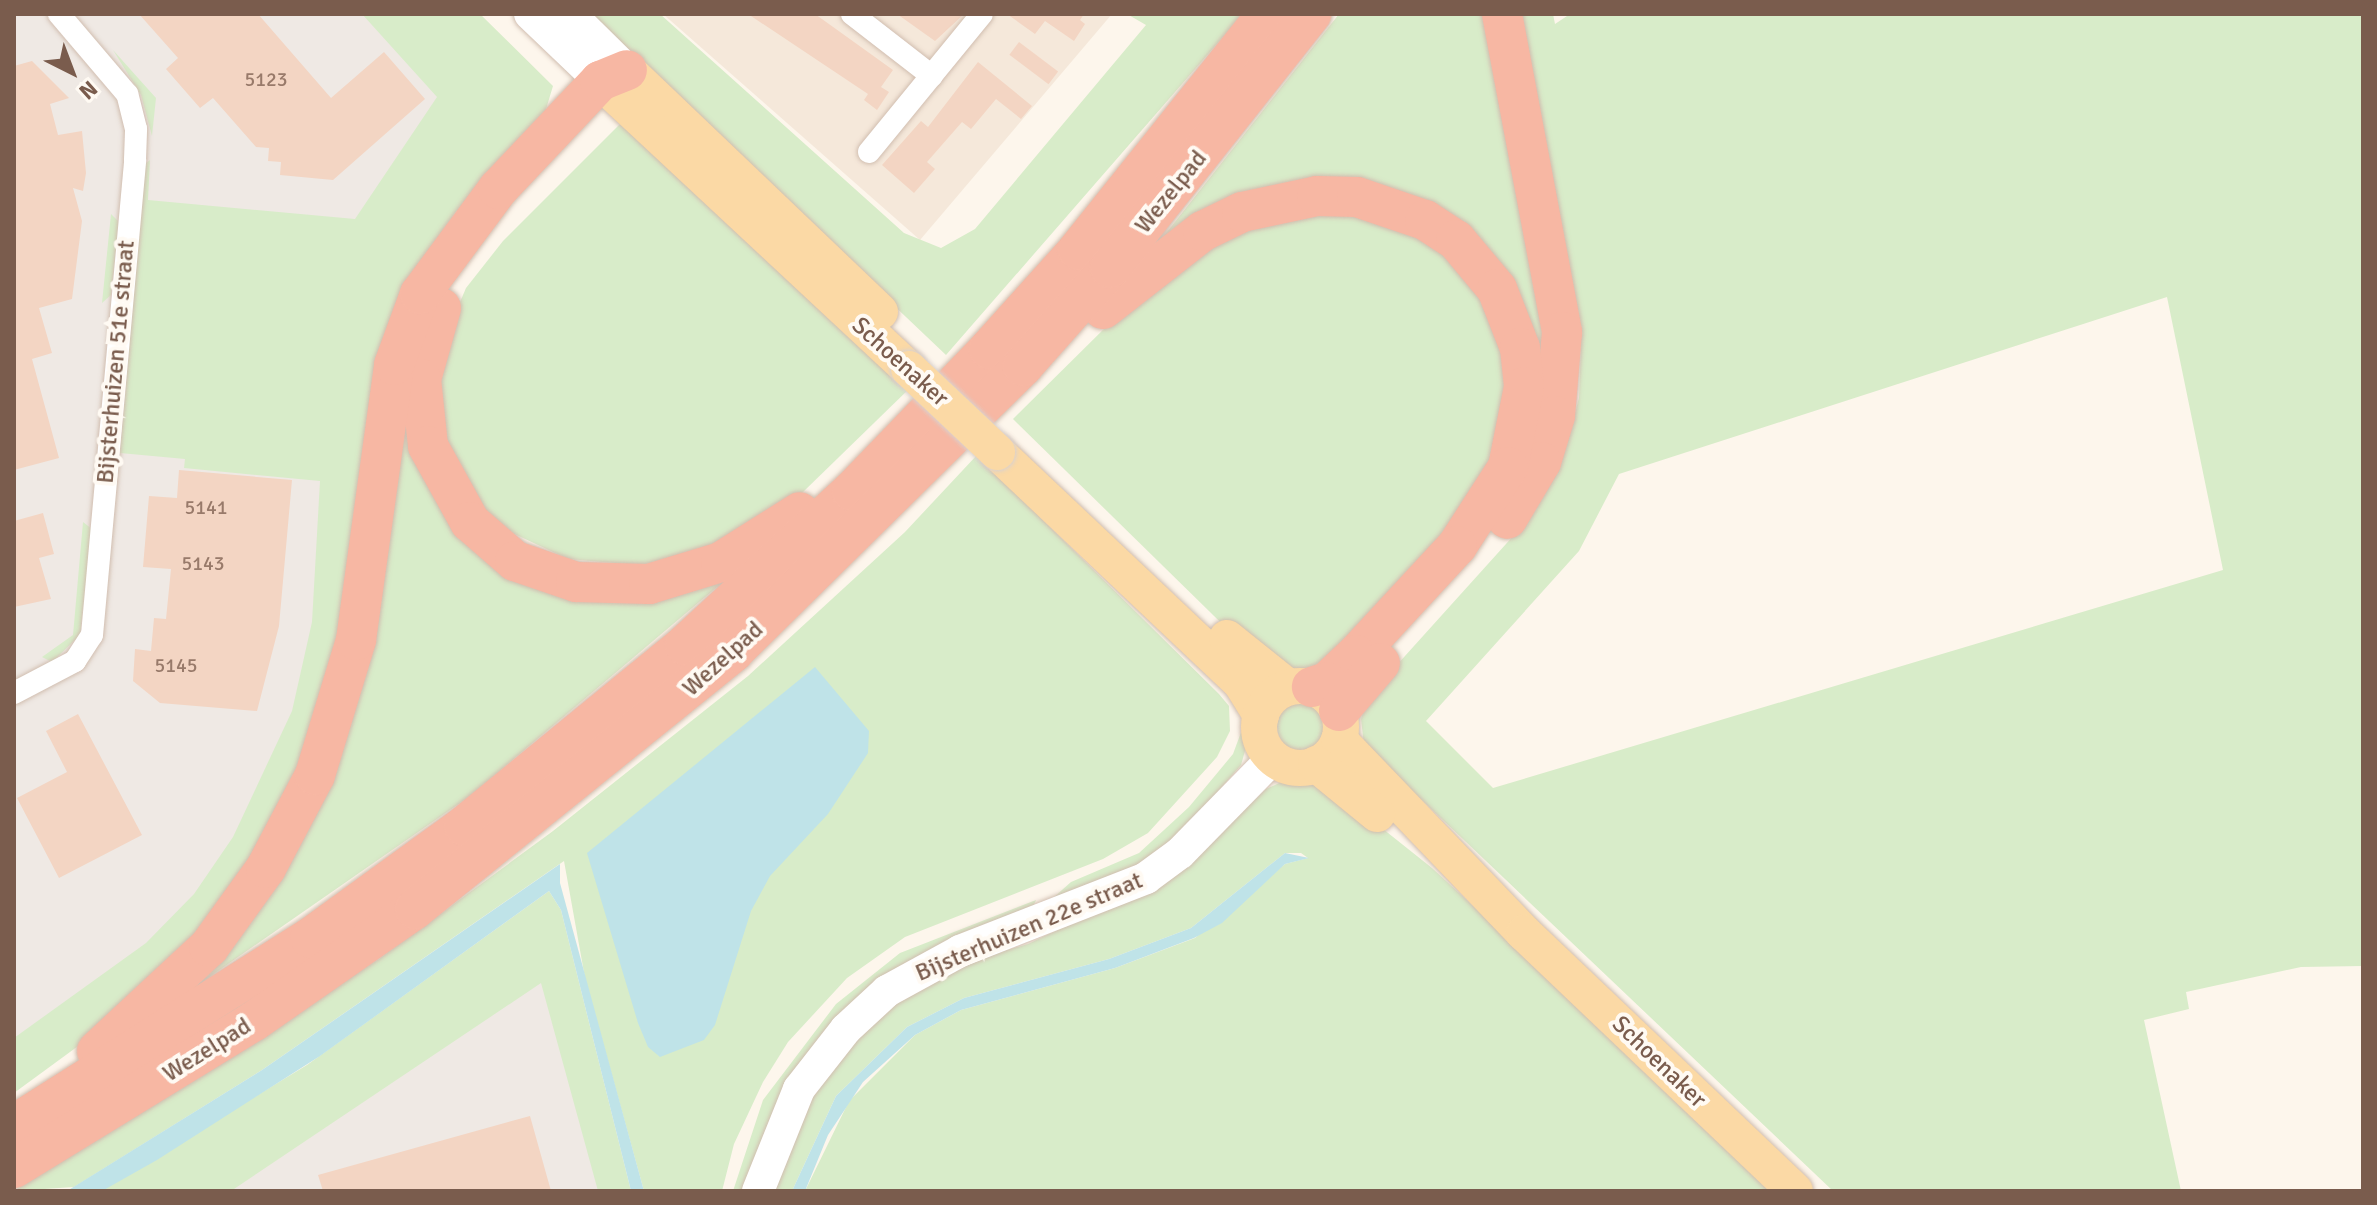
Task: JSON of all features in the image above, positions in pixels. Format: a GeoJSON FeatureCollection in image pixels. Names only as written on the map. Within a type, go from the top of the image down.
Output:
{"type":"FeatureCollection","features":[{"type":"Feature","properties":{"kind":"highway","name":"Wezelpad"},"geometry":{"type":"LineString","coordinates":[[14,1125],[232,992],[464,826],[673,656],[900,442],[1078,250],[1267,14]]}},
{"type":"Feature","properties":{"kind":"highway","name":"Wezelpad"},"geometry":{"type":"LineString","coordinates":[[14,1168],[254,1021],[535,817],[733,652],[1023,366],[1120,256],[1311,14]]}},
{"type":"Feature","properties":{"kind":"highway"},"geometry":{"type":"LineString","coordinates":[[1319,718],[1520,502],[1555,416],[1562,332],[1502,14]]}},
{"type":"Feature","properties":{"kind":"highway"},"geometry":{"type":"LineString","coordinates":[[615,83],[483,244],[449,293],[431,333],[421,413],[439,473],[470,522],[515,561],[545,575],[612,586],[649,584],[702,570],[748,548],[859,459],[900,442]]}},
{"type":"Feature","properties":{"kind":"highway"},"geometry":{"type":"LineString","coordinates":[[14,1108],[81,1064],[174,986],[240,908],[273,858],[315,775],[345,690],[365,600],[385,412],[405,328],[465,226],[615,83]]}},
{"type":"Feature","properties":{"kind":"highway"},"geometry":{"type":"LineString","coordinates":[[1023,366],[1071,341],[1173,250],[1242,212],[1278,202],[1357,197],[1392,205],[1456,240],[1478,262],[1497,289],[1520,348],[1520,429],[1508,467],[1438,567],[1356,655],[1319,718]]}},
{"type":"Feature","properties":{"kind":"main road","name":"Schoenaker"},"geometry":{"type":"LineString","coordinates":[[530,14],[615,83],[1003,444],[1241,683],[1261,715]]}},
{"type":"Feature","properties":{"kind":"main road","name":"Schoenaker"},"geometry":{"type":"LineString","coordinates":[[570,14],[615,83]]}},
{"type":"Feature","properties":{"kind":"main road","name":"Schoenaker"},"geometry":{"type":"LineString","coordinates":[[1003,444],[1319,718],[1524,933],[1795,1191]]}},
{"type":"Feature","properties":{"kind":"main road"},"geometry":{"type":"LineString","coordinates":[[1261,715],[1319,718],[1300,768],[1273,758],[1262,742],[1261,715]]}},
{"type":"Feature","properties":{"kind":"main road","name":"Bijsterhuizen 22e straat"},"geometry":{"type":"LineString","coordinates":[[758,1191],[799,1089],[846,1029],[887,991],[960,951],[1146,878],[1180,853],[1273,758]]}},
{"type":"Feature","properties":{"kind":"street","name":"Bijsterhuizen 51e straat"},"geometry":{"type":"LineString","coordinates":[[14,693],[75,661],[92,635],[135,160],[136,129],[127,94],[59,14]]}},
{"type":"Feature","properties":{"kind":"street"},"geometry":{"type":"LineString","coordinates":[[852,14],[932,76]]}},
{"type":"Feature","properties":{"kind":"street"},"geometry":{"type":"LineString","coordinates":[[869,152],[982,14]]}},
{"type":"Feature","properties":{"kind":"shaded area"},"geometry":{"type":"Polygon","coordinates":[[[14,14],[417,14],[467,77],[296,740],[199,914],[14,1056],[14,14]]]}},
{"type":"Feature","properties":{"kind":"shaded area"},"geometry":{"type":"Polygon","coordinates":[[[663,14],[1112,14],[920,240],[663,14]]]}},
{"type":"Feature","properties":{"kind":"shaded area"},"geometry":{"type":"Polygon","coordinates":[[[554,924],[627,1191],[124,1191],[554,924]]]}},
{"type":"Feature","properties":{"kind":"green space"},"geometry":{"type":"Polygon","coordinates":[[[362,14],[480,14],[553,86],[543,119],[455,213],[427,254],[318,731],[238,883],[126,1011],[14,1093],[14,1038],[146,943],[194,894],[233,837],[292,711],[312,622],[320,481],[184,468],[185,459],[120,453],[145,164],[150,160],[148,200],[355,219],[437,97],[362,14]]]}},
{"type":"Feature","properties":{"kind":"green space"},"geometry":{"type":"Polygon","coordinates":[[[587,14],[660,14],[904,233],[941,248],[975,229],[1146,25],[1127,14],[1243,14],[946,355],[587,14]]]}},
{"type":"Feature","properties":{"kind":"green space"},"geometry":{"type":"Polygon","coordinates":[[[1339,14],[1497,14],[1546,258],[1549,419],[1514,295],[1371,188],[1156,246],[1339,14]]]}},
{"type":"Feature","properties":{"kind":"green space"},"geometry":{"type":"Polygon","coordinates":[[[1521,14],[1553,14],[1555,24],[1570,14],[2363,14],[2363,966],[2301,967],[2186,992],[2189,1009],[2144,1020],[2181,1191],[1833,1191],[1364,745],[1361,719],[1368,697],[1515,534],[1568,439],[1579,398],[1581,345],[1521,14]],[[2167,297],[1619,474],[1579,551],[1426,721],[1493,788],[2223,570],[2167,297]]]}},
{"type":"Feature","properties":{"kind":"green space"},"geometry":{"type":"Polygon","coordinates":[[[113,50],[156,98],[152,136],[141,95],[113,50]]]}},
{"type":"Feature","properties":{"kind":"green space"},"geometry":{"type":"Polygon","coordinates":[[[621,123],[911,387],[802,493],[718,543],[678,560],[638,565],[568,559],[506,530],[480,504],[443,439],[436,405],[452,321],[466,288],[503,241],[621,123]]]}},
{"type":"Feature","properties":{"kind":"green space"},"geometry":{"type":"Polygon","coordinates":[[[1362,209],[1467,262],[1508,347],[1500,441],[1481,481],[1367,633],[1305,675],[1261,662],[1013,419],[1115,318],[1239,228],[1362,209]]]}},
{"type":"Feature","properties":{"kind":"green space"},"geometry":{"type":"Polygon","coordinates":[[[111,214],[119,222],[111,295],[102,303],[111,214]]]}},
{"type":"Feature","properties":{"kind":"green space"},"geometry":{"type":"Polygon","coordinates":[[[409,389],[522,574],[750,559],[470,796],[169,1005],[275,865],[409,389]]]}},
{"type":"Feature","properties":{"kind":"green space"},"geometry":{"type":"Polygon","coordinates":[[[977,455],[1219,694],[1229,706],[1230,731],[1217,757],[1148,833],[1103,859],[905,937],[847,978],[788,1042],[763,1082],[734,1144],[722,1191],[644,1191],[585,978],[564,861],[262,1070],[74,1187],[14,1191],[379,959],[553,831],[748,676],[905,532],[977,455]]]}},
{"type":"Feature","properties":{"kind":"green space"},"geometry":{"type":"Polygon","coordinates":[[[83,522],[92,529],[80,635],[52,662],[42,657],[73,635],[83,522]]]}},
{"type":"Feature","properties":{"kind":"green space"},"geometry":{"type":"Polygon","coordinates":[[[1303,700],[1322,707],[1329,726],[1322,745],[1303,752],[1284,745],[1277,726],[1284,707],[1303,700]]]}},
{"type":"Feature","properties":{"kind":"green space"},"geometry":{"type":"Polygon","coordinates":[[[1242,708],[1251,712],[1251,730],[1241,765],[1174,842],[1142,866],[1045,905],[1071,882],[1139,853],[1189,807],[1233,754],[1243,727],[1242,708]]]}},
{"type":"Feature","properties":{"kind":"green space"},"geometry":{"type":"Polygon","coordinates":[[[1319,778],[1432,868],[1781,1191],[805,1191],[849,1101],[915,1035],[961,1010],[1115,968],[1195,938],[1285,864],[1308,858],[1301,853],[1285,853],[1191,928],[1109,959],[964,998],[907,1027],[836,1096],[792,1191],[771,1191],[797,1118],[840,1054],[897,1001],[961,963],[1028,944],[1184,869],[1266,789],[1288,779],[1319,778]]]}},
{"type":"Feature","properties":{"kind":"green space"},"geometry":{"type":"Polygon","coordinates":[[[549,891],[561,910],[631,1191],[598,1191],[541,983],[231,1191],[100,1191],[307,1065],[549,891]]]}},
{"type":"Feature","properties":{"kind":"green space"},"geometry":{"type":"Polygon","coordinates":[[[1036,900],[1033,907],[900,971],[747,1191],[733,1191],[763,1100],[836,1004],[900,953],[1036,900]]]}},
{"type":"Feature","properties":{"kind":"water"},"geometry":{"type":"Polygon","coordinates":[[[815,667],[869,731],[868,753],[828,814],[770,876],[751,911],[715,1025],[704,1040],[660,1057],[648,1047],[638,1023],[587,853],[815,667]]]}},
{"type":"Feature","properties":{"kind":"water"},"geometry":{"type":"Polygon","coordinates":[[[1285,853],[1309,858],[1285,864],[1222,923],[1194,938],[1115,968],[961,1010],[915,1035],[863,1082],[828,1135],[805,1191],[792,1191],[836,1096],[907,1027],[964,998],[1109,959],[1191,928],[1285,853]]]}},
{"type":"Feature","properties":{"kind":"water"},"geometry":{"type":"Polygon","coordinates":[[[560,864],[560,883],[644,1191],[631,1191],[561,910],[549,891],[320,1056],[157,1160],[102,1191],[67,1191],[262,1070],[560,864]]]}},
{"type":"Feature","properties":{"kind":"building"},"geometry":{"type":"Polygon","coordinates":[[[139,14],[258,14],[331,98],[384,52],[425,99],[333,180],[280,175],[281,162],[268,161],[269,148],[256,147],[213,98],[200,108],[166,69],[178,58],[139,14]]]}},
{"type":"Feature","properties":{"kind":"building"},"geometry":{"type":"Polygon","coordinates":[[[748,14],[815,14],[893,70],[881,87],[889,92],[877,110],[864,100],[868,94],[748,14]]]}},
{"type":"Feature","properties":{"kind":"building"},"geometry":{"type":"Polygon","coordinates":[[[897,14],[964,14],[935,41],[897,14]]]}},
{"type":"Feature","properties":{"kind":"building"},"geometry":{"type":"Polygon","coordinates":[[[1007,14],[1084,14],[1080,20],[1085,24],[1074,41],[1045,21],[1035,34],[1007,14]]]}},
{"type":"Feature","properties":{"kind":"building"},"geometry":{"type":"Polygon","coordinates":[[[1019,42],[1058,71],[1049,84],[1009,55],[1019,42]]]}},
{"type":"Feature","properties":{"kind":"building"},"geometry":{"type":"Polygon","coordinates":[[[32,61],[69,98],[50,104],[58,135],[82,131],[86,173],[83,191],[73,188],[82,221],[72,299],[39,308],[52,353],[32,359],[59,458],[14,470],[14,66],[32,61]]]}},
{"type":"Feature","properties":{"kind":"building"},"geometry":{"type":"Polygon","coordinates":[[[978,62],[1032,106],[1021,119],[996,99],[971,129],[962,122],[927,162],[935,169],[914,193],[882,165],[921,121],[928,127],[978,62]]]}},
{"type":"Feature","properties":{"kind":"building"},"geometry":{"type":"Polygon","coordinates":[[[179,470],[292,480],[279,626],[257,711],[160,703],[133,681],[135,649],[151,651],[154,618],[166,619],[171,569],[143,567],[149,496],[177,498],[179,470]]]}},
{"type":"Feature","properties":{"kind":"building"},"geometry":{"type":"Polygon","coordinates":[[[43,513],[54,554],[39,558],[51,599],[14,607],[14,521],[43,513]]]}},
{"type":"Feature","properties":{"kind":"building"},"geometry":{"type":"Polygon","coordinates":[[[78,714],[142,835],[59,878],[17,798],[67,772],[46,731],[78,714]]]}},
{"type":"Feature","properties":{"kind":"building"},"geometry":{"type":"Polygon","coordinates":[[[530,1116],[551,1191],[323,1191],[318,1175],[530,1116]]]}}]}
